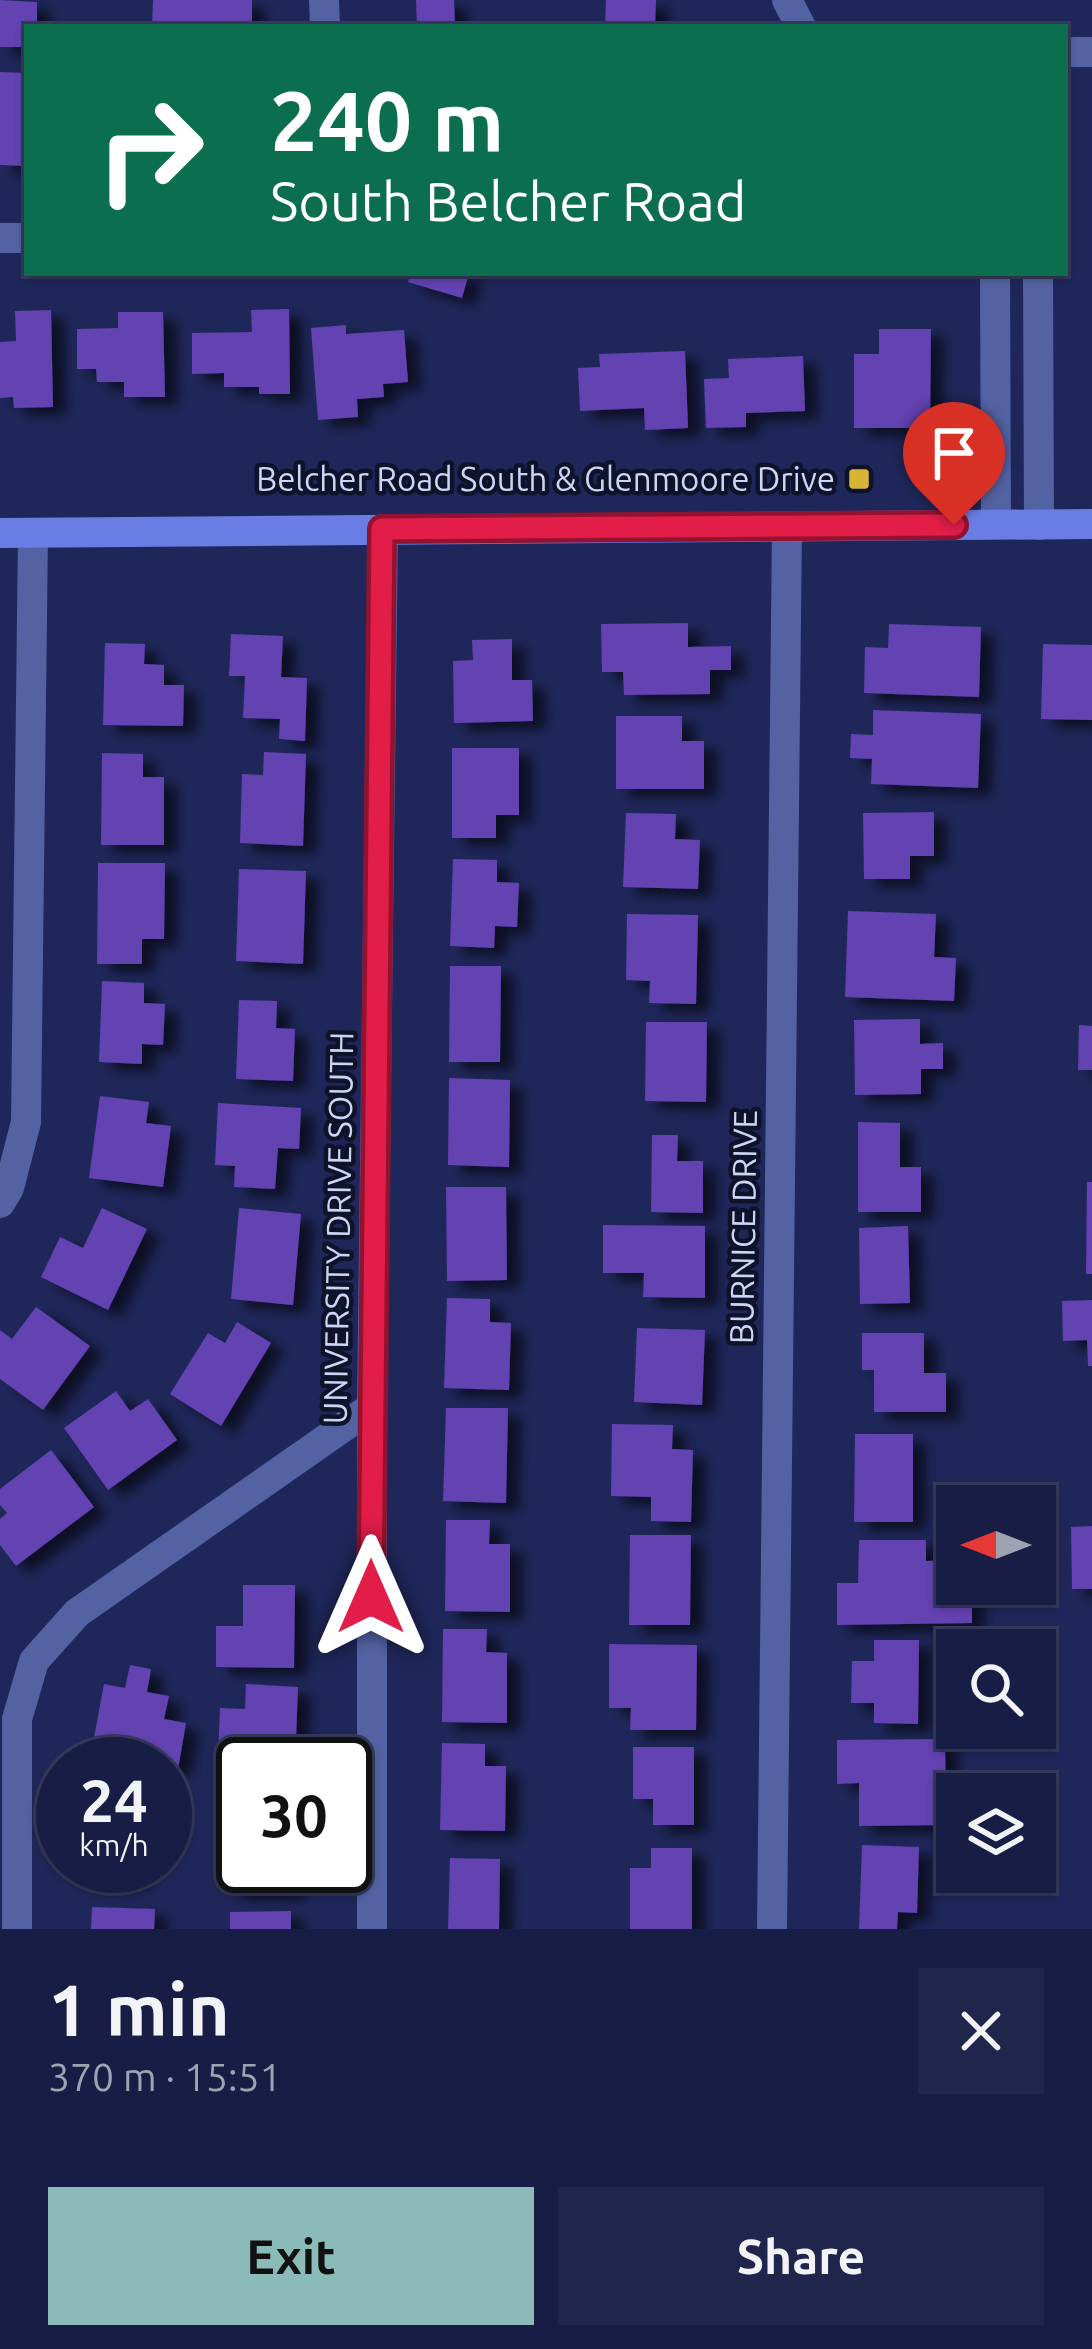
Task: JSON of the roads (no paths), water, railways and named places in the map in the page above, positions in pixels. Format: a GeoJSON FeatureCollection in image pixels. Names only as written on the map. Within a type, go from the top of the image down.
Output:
{"type":"FeatureCollection","features":[{"type":"Feature","properties":{"kind":"main road"},"geometry":{"type":"LineString","coordinates":[[0,533],[1092,524]]}},
{"type":"Feature","properties":{"kind":"street"},"geometry":{"type":"LineString","coordinates":[[995,276],[996,524]]}},
{"type":"Feature","properties":{"kind":"street"},"geometry":{"type":"LineString","coordinates":[[1038,276],[1039,525]]}},
{"type":"Feature","properties":{"kind":"street","name":"BURNICE DRIVE"},"geometry":{"type":"LineString","coordinates":[[772,1929],[787,526]]}},
{"type":"Feature","properties":{"kind":"street","name":"UNIVERSITY DRIVE SOUTH"},"geometry":{"type":"LineString","coordinates":[[371,1929],[371,1407],[382,529]]}},
{"type":"Feature","properties":{"kind":"street"},"geometry":{"type":"LineString","coordinates":[[0,1203],[9,1188],[26,1122],[33,533]]}},
{"type":"Feature","properties":{"kind":"street"},"geometry":{"type":"LineString","coordinates":[[17,1929],[17,1719],[34,1661],[77,1612],[371,1407]]}},
{"type":"Feature","properties":{"kind":"place","name":"Belcher Road South & Glenmoore Drive"},"geometry":{"type":"Point","coordinates":[859,479]}}]}
